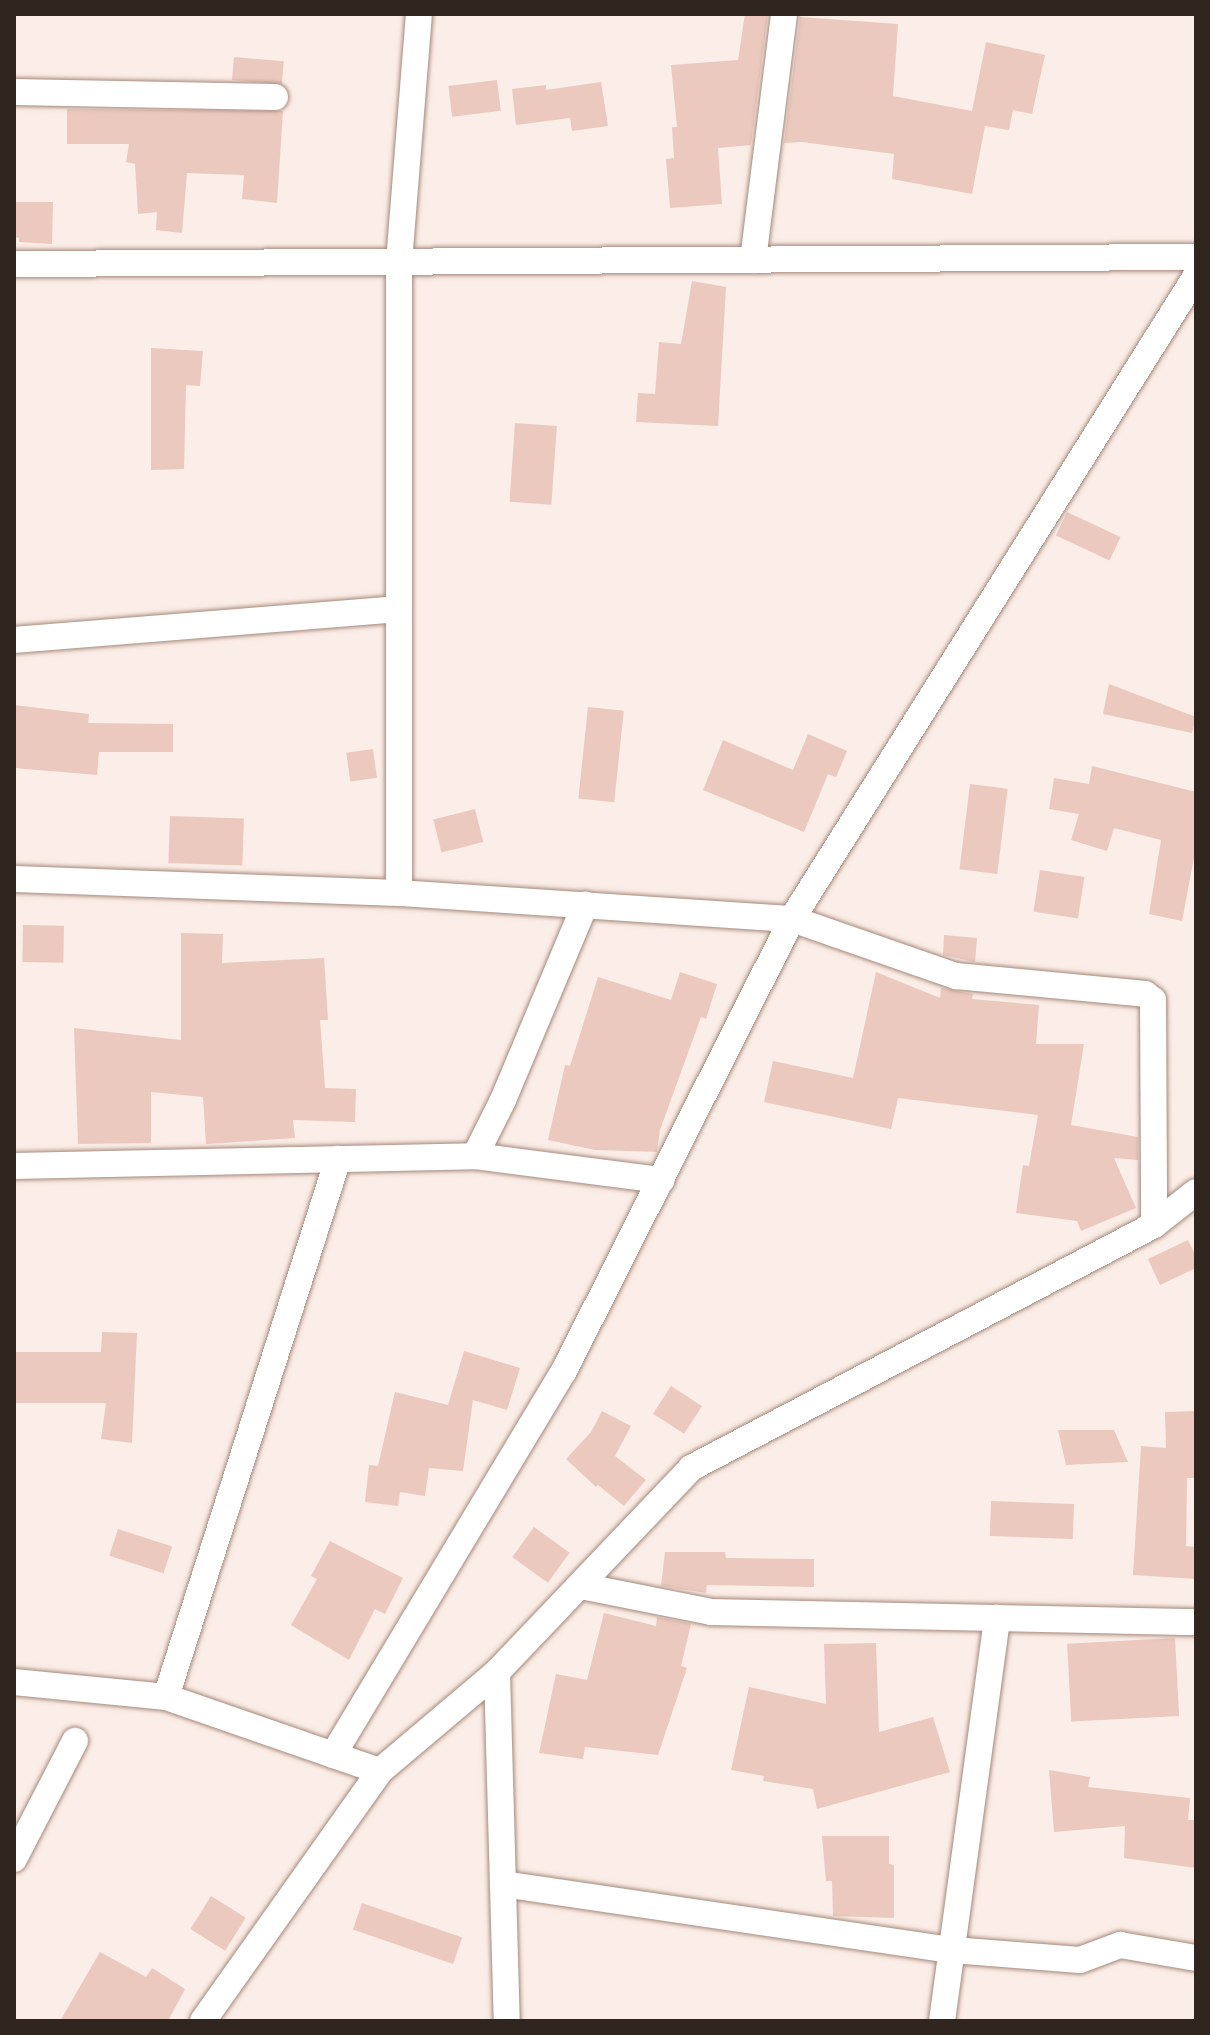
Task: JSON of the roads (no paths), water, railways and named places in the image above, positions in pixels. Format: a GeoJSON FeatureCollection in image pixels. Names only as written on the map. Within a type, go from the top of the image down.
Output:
{"type":"FeatureCollection","features":[{"type":"Feature","properties":{"kind":"street"},"geometry":{"type":"LineString","coordinates":[[399,893],[399,262],[419,14]]}},
{"type":"Feature","properties":{"kind":"street"},"geometry":{"type":"LineString","coordinates":[[753,260],[784,14]]}},
{"type":"Feature","properties":{"kind":"street"},"geometry":{"type":"LineString","coordinates":[[14,92],[275,97]]}},
{"type":"Feature","properties":{"kind":"street"},"geometry":{"type":"LineString","coordinates":[[14,264],[1196,257]]}},
{"type":"Feature","properties":{"kind":"street"},"geometry":{"type":"LineString","coordinates":[[333,1755],[564,1371],[792,919],[1196,276]]}},
{"type":"Feature","properties":{"kind":"street"},"geometry":{"type":"LineString","coordinates":[[14,640],[399,609]]}},
{"type":"Feature","properties":{"kind":"street"},"geometry":{"type":"LineString","coordinates":[[14,879],[399,893],[792,919],[956,976],[1145,994],[1153,1000],[1154,1225]]}},
{"type":"Feature","properties":{"kind":"street"},"geometry":{"type":"LineString","coordinates":[[475,1156],[503,1100],[585,905]]}},
{"type":"Feature","properties":{"kind":"street"},"geometry":{"type":"LineString","coordinates":[[14,1166],[475,1156],[661,1180]]}},
{"type":"Feature","properties":{"kind":"street"},"geometry":{"type":"LineString","coordinates":[[166,1697],[338,1159]]}},
{"type":"Feature","properties":{"kind":"street"},"geometry":{"type":"LineString","coordinates":[[203,2021],[380,1771],[497,1672],[691,1468],[1154,1225],[1196,1192]]}},
{"type":"Feature","properties":{"kind":"street"},"geometry":{"type":"LineString","coordinates":[[581,1586],[711,1612],[1196,1622]]}},
{"type":"Feature","properties":{"kind":"street"},"geometry":{"type":"LineString","coordinates":[[942,2021],[997,1618]]}},
{"type":"Feature","properties":{"kind":"street"},"geometry":{"type":"LineString","coordinates":[[497,1672],[507,2021]]}},
{"type":"Feature","properties":{"kind":"street"},"geometry":{"type":"LineString","coordinates":[[14,1682],[166,1697],[380,1771]]}},
{"type":"Feature","properties":{"kind":"street"},"geometry":{"type":"LineString","coordinates":[[14,1859],[75,1741]]}},
{"type":"Feature","properties":{"kind":"street"},"geometry":{"type":"LineString","coordinates":[[503,1884],[952,1950],[1080,1960],[1120,1945],[1196,1958]]}}]}
